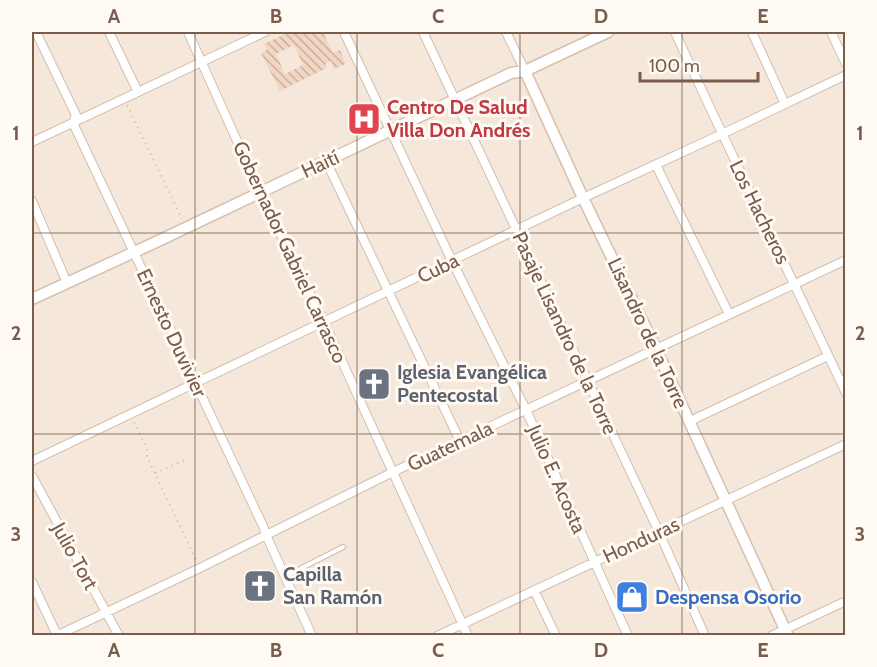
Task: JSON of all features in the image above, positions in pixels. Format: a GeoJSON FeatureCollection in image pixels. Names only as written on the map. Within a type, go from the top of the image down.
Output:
{"type":"FeatureCollection","features":[{"type":"Feature","properties":{"kind":"street","name":"Ernesto Duvivier"},"geometry":{"type":"LineString","coordinates":[[36,32],[76,115],[73,123],[263,526],[312,636]]}},
{"type":"Feature","properties":{"kind":"street"},"geometry":{"type":"LineString","coordinates":[[110,32],[138,92]]}},
{"type":"Feature","properties":{"kind":"street","name":"Gobernador Gabriel Carrasco"},"geometry":{"type":"LineString","coordinates":[[188,32],[260,192],[324,322],[468,636]]}},
{"type":"Feature","properties":{"kind":"street"},"geometry":{"type":"LineString","coordinates":[[32,142],[264,32]]}},
{"type":"Feature","properties":{"kind":"street","name":"Julio E. Acosta"},"geometry":{"type":"LineString","coordinates":[[344,32],[452,261],[526,410],[628,636]]}},
{"type":"Feature","properties":{"kind":"street","name":"Pasaje Lisandro de la Torre"},"geometry":{"type":"LineString","coordinates":[[423,32],[659,532],[705,636]]}},
{"type":"Feature","properties":{"kind":"street","name":"Lisandro de la Torre"},"geometry":{"type":"LineString","coordinates":[[506,32],[656,348],[787,632]]}},
{"type":"Feature","properties":{"kind":"street","name":"Haití"},"geometry":{"type":"LineString","coordinates":[[32,299],[511,74],[525,71],[608,32]]}},
{"type":"Feature","properties":{"kind":"street","name":"Los Hacheros"},"geometry":{"type":"LineString","coordinates":[[675,32],[846,393]]}},
{"type":"Feature","properties":{"kind":"street"},"geometry":{"type":"LineString","coordinates":[[752,32],[785,104]]}},
{"type":"Feature","properties":{"kind":"street"},"geometry":{"type":"LineString","coordinates":[[831,32],[846,64]]}},
{"type":"Feature","properties":{"kind":"street","name":"Cuba"},"geometry":{"type":"LineString","coordinates":[[32,461],[846,75]]}},
{"type":"Feature","properties":{"kind":"street"},"geometry":{"type":"LineString","coordinates":[[326,161],[460,441]]}},
{"type":"Feature","properties":{"kind":"street"},"geometry":{"type":"LineString","coordinates":[[656,165],[729,314]]}},
{"type":"Feature","properties":{"kind":"street"},"geometry":{"type":"LineString","coordinates":[[32,201],[67,283]]}},
{"type":"Feature","properties":{"kind":"street","name":"Guatemala"},"geometry":{"type":"LineString","coordinates":[[56,635],[200,568],[393,472],[846,260]]}},
{"type":"Feature","properties":{"kind":"street"},"geometry":{"type":"LineString","coordinates":[[690,421],[828,356]]}},
{"type":"Feature","properties":{"kind":"street","name":"Honduras"},"geometry":{"type":"LineString","coordinates":[[437,636],[846,444]]}},
{"type":"Feature","properties":{"kind":"street","name":"Julio Tort"},"geometry":{"type":"LineString","coordinates":[[32,476],[119,636]]}},
{"type":"Feature","properties":{"kind":"street"},"geometry":{"type":"LineString","coordinates":[[32,582],[56,635]]}},
{"type":"Feature","properties":{"kind":"street"},"geometry":{"type":"LineString","coordinates":[[534,590],[556,636]]}},
{"type":"Feature","properties":{"kind":"street"},"geometry":{"type":"LineString","coordinates":[[771,636],[787,632],[846,601]]}},
{"type":"Feature","properties":{"kind":"lane"},"geometry":{"type":"LineString","coordinates":[[285,576],[343,547]]}},
{"type":"Feature","properties":{"kind":"path"},"geometry":{"type":"LineString","coordinates":[[124,98],[186,227]]}},
{"type":"Feature","properties":{"kind":"path"},"geometry":{"type":"LineString","coordinates":[[130,413],[147,449],[147,457],[200,568]]}},
{"type":"Feature","properties":{"kind":"path"},"geometry":{"type":"LineString","coordinates":[[155,473],[187,459]]}},
{"type":"Feature","properties":{"kind":"shaded area"},"geometry":{"type":"Polygon","coordinates":[[[32,32],[845,32],[845,635],[32,635],[32,32]]]}},
{"type":"Feature","properties":{"kind":"building"},"geometry":{"type":"Polygon","coordinates":[[[289,32],[323,32],[333,53],[340,50],[346,64],[334,69],[331,61],[325,64],[327,68],[280,91],[261,53],[267,50],[264,44],[289,32]],[[294,45],[276,54],[285,74],[303,65],[294,45]]]}},
{"type":"Feature","properties":{"kind":"place","name":"Centro De Salud Villa Don Andrés"},"geometry":{"type":"Point","coordinates":[364,119]}},
{"type":"Feature","properties":{"kind":"place","name":"Iglesia Evangélica Pentecostal"},"geometry":{"type":"Point","coordinates":[374,384]}},
{"type":"Feature","properties":{"kind":"place","name":"Capilla San Ramón"},"geometry":{"type":"Point","coordinates":[260,586]}},
{"type":"Feature","properties":{"kind":"place","name":"Despensa Osorio"},"geometry":{"type":"Point","coordinates":[632,597]}}]}
